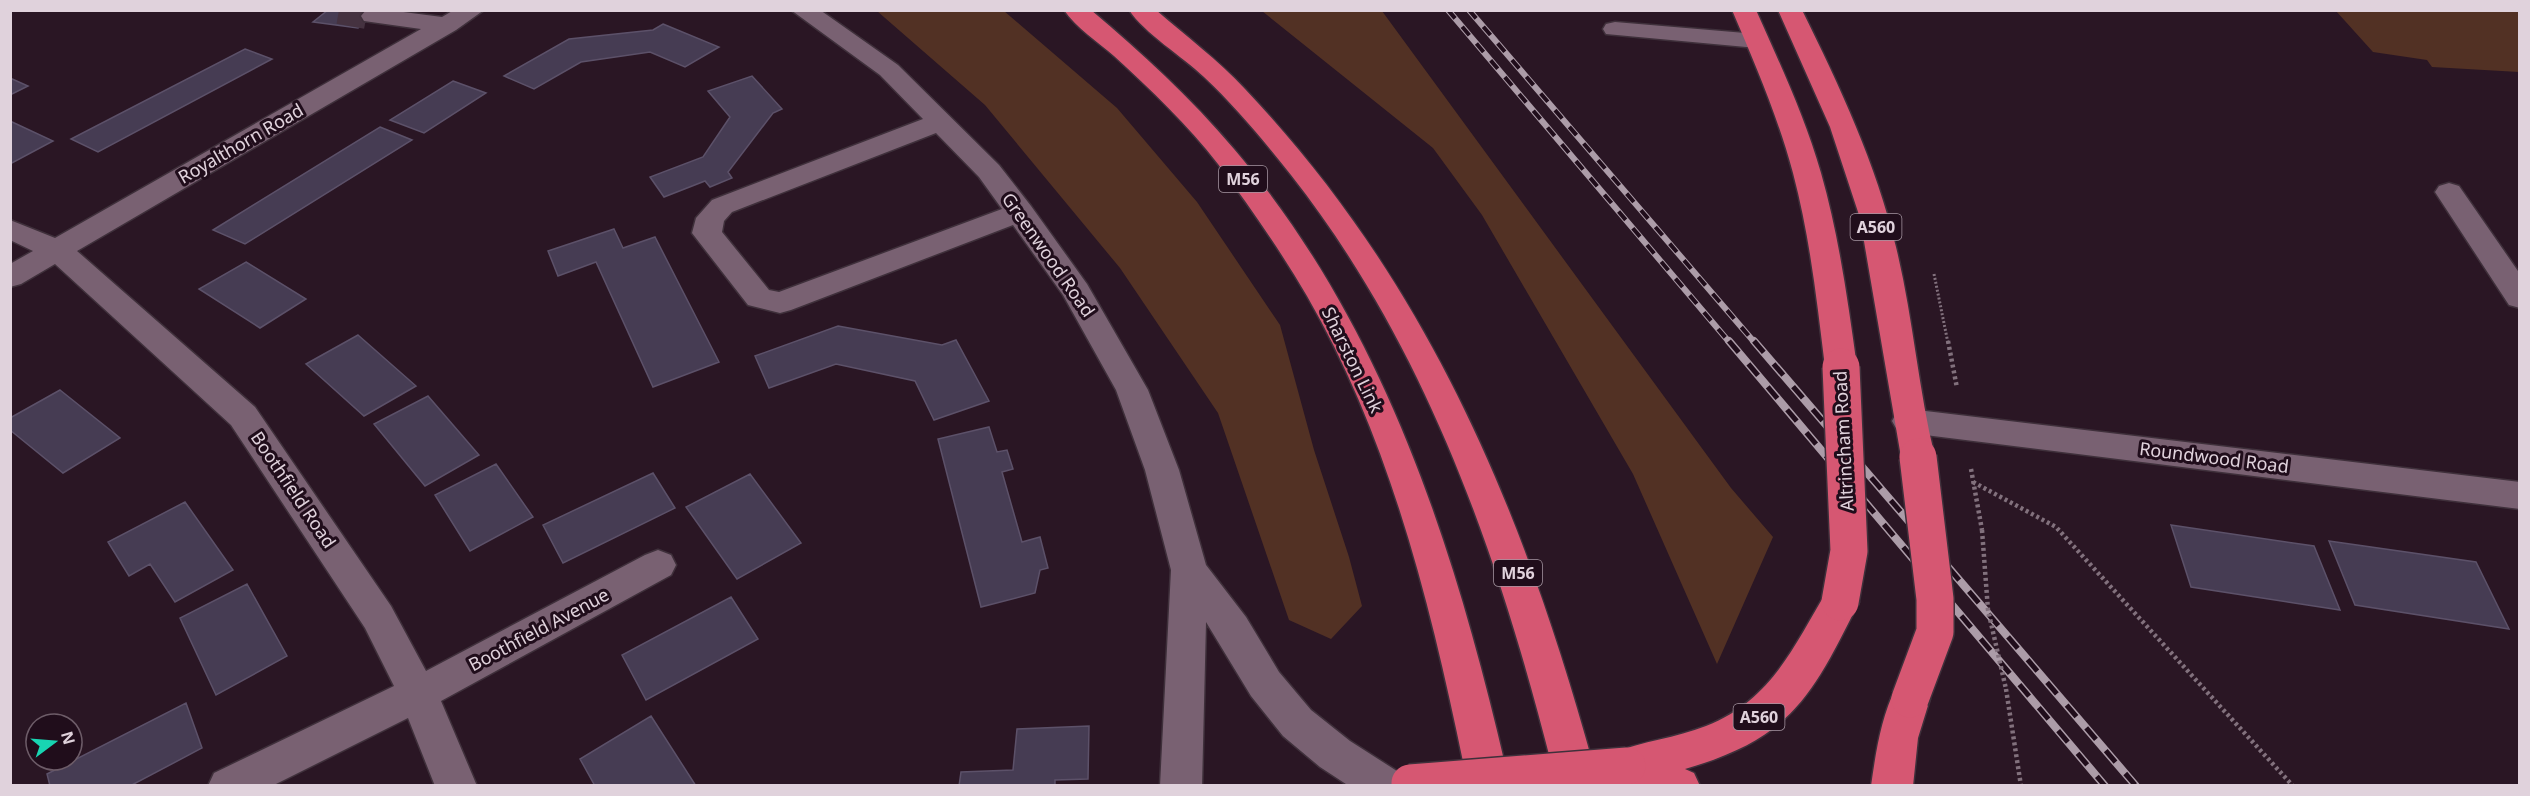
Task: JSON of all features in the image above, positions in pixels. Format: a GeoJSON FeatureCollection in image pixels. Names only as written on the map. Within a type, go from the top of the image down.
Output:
{"type":"FeatureCollection","features":[{"type":"Feature","properties":{"kind":"highway","name":"Sharston Link"},"geometry":{"type":"LineString","coordinates":[[1076,10],[1127,54],[1183,108],[1227,157],[1279,228],[1323,300],[1378,411],[1403,471],[1437,569],[1472,698],[1490,786]]}},
{"type":"Feature","properties":{"kind":"highway","name":"M56"},"geometry":{"type":"LineString","coordinates":[[1141,10],[1236,94],[1280,144],[1339,218],[1432,369],[1475,463],[1514,560],[1555,690],[1578,786]]}},
{"type":"Feature","properties":{"kind":"highway","name":"Altrincham Road"},"geometry":{"type":"LineString","coordinates":[[1627,766],[1717,742],[1744,728],[1767,712],[1789,689],[1840,602],[1849,551],[1841,367],[1823,243],[1807,172],[1782,100],[1744,10]]}},
{"type":"Feature","properties":{"kind":"highway","name":"A560"},"geometry":{"type":"LineString","coordinates":[[1790,10],[1835,104],[1861,174],[1881,248],[1908,420],[1918,456],[1935,599],[1935,632],[1898,738],[1892,786]]}},
{"type":"Feature","properties":{"kind":"highway","name":"A560"},"geometry":{"type":"LineString","coordinates":[[1398,785],[1627,766],[1679,786]]}},
{"type":"Feature","properties":{"kind":"street","name":"Royalthorn Road"},"geometry":{"type":"LineString","coordinates":[[10,277],[472,10]]}},
{"type":"Feature","properties":{"kind":"street","name":"Greenwood Road"},"geometry":{"type":"LineString","coordinates":[[803,10],[889,70],[988,171],[1021,212],[1076,291],[1132,390],[1162,470],[1189,570],[1181,786]]}},
{"type":"Feature","properties":{"kind":"street"},"geometry":{"type":"LineString","coordinates":[[372,16],[447,25]]}},
{"type":"Feature","properties":{"kind":"street"},"geometry":{"type":"LineString","coordinates":[[1615,29],[1757,41]]}},
{"type":"Feature","properties":{"kind":"street"},"geometry":{"type":"LineString","coordinates":[[940,122],[722,206],[710,218],[707,233],[759,298],[780,303],[1021,212]]}},
{"type":"Feature","properties":{"kind":"street"},"geometry":{"type":"LineString","coordinates":[[2449,192],[2520,298]]}},
{"type":"Feature","properties":{"kind":"street","name":"Boothfield Road"},"geometry":{"type":"LineString","coordinates":[[10,229],[57,250],[243,416],[378,617],[418,694],[456,786]]}},
{"type":"Feature","properties":{"kind":"street","name":"Roundwood Road"},"geometry":{"type":"LineString","coordinates":[[1908,420],[2520,496]]}},
{"type":"Feature","properties":{"kind":"street","name":"Boothfield Avenue"},"geometry":{"type":"LineString","coordinates":[[229,786],[418,694],[658,565]]}},
{"type":"Feature","properties":{"kind":"street","name":"Greenwood Road"},"geometry":{"type":"LineString","coordinates":[[1189,570],[1232,628],[1266,684],[1297,723],[1335,754],[1398,785]]}},
{"type":"Feature","properties":{"kind":"path"},"geometry":{"type":"LineString","coordinates":[[2021,786],[2006,689],[1988,610],[1982,530],[1972,482],[2056,528],[2293,786]]}},
{"type":"Feature","properties":{"kind":"shaded area"},"geometry":{"type":"Polygon","coordinates":[[[877,11],[1004,11],[1117,108],[1197,202],[1280,325],[1314,450],[1349,557],[1362,606],[1331,639],[1289,620],[1218,413],[1120,268],[985,105],[877,11]]]}},
{"type":"Feature","properties":{"kind":"shaded area"},"geometry":{"type":"Polygon","coordinates":[[[1262,11],[1382,11],[1731,488],[1773,537],[1717,664],[1633,474],[1482,215],[1433,148],[1262,11]]]}},
{"type":"Feature","properties":{"kind":"shaded area"},"geometry":{"type":"Polygon","coordinates":[[[2336,11],[2519,11],[2519,72],[2432,67],[2427,60],[2373,52],[2336,11]]]}},
{"type":"Feature","properties":{"kind":"building"},"geometry":{"type":"Polygon","coordinates":[[[328,10],[379,10],[358,28],[313,22],[328,10]]]}},
{"type":"Feature","properties":{"kind":"building"},"geometry":{"type":"Polygon","coordinates":[[[663,24],[719,47],[685,67],[650,52],[581,62],[534,89],[504,76],[569,39],[653,30],[663,24]]]}},
{"type":"Feature","properties":{"kind":"building"},"geometry":{"type":"Polygon","coordinates":[[[245,49],[272,59],[98,152],[71,139],[245,49]]]}},
{"type":"Feature","properties":{"kind":"building"},"geometry":{"type":"Polygon","coordinates":[[[752,76],[782,109],[773,113],[728,172],[732,178],[710,187],[705,181],[664,197],[650,177],[703,157],[730,117],[708,91],[752,76]]]}},
{"type":"Feature","properties":{"kind":"building"},"geometry":{"type":"Polygon","coordinates":[[[10,78],[28,86],[10,95],[10,78]]]}},
{"type":"Feature","properties":{"kind":"building"},"geometry":{"type":"Polygon","coordinates":[[[453,81],[486,93],[424,133],[390,120],[453,81]]]}},
{"type":"Feature","properties":{"kind":"building"},"geometry":{"type":"Polygon","coordinates":[[[10,121],[53,141],[10,164],[10,121]]]}},
{"type":"Feature","properties":{"kind":"building"},"geometry":{"type":"Polygon","coordinates":[[[380,127],[412,140],[245,244],[213,230],[380,127]]]}},
{"type":"Feature","properties":{"kind":"building"},"geometry":{"type":"Polygon","coordinates":[[[614,229],[623,248],[655,237],[719,362],[653,387],[596,262],[558,276],[548,251],[614,229]]]}},
{"type":"Feature","properties":{"kind":"building"},"geometry":{"type":"Polygon","coordinates":[[[246,262],[306,299],[260,328],[199,289],[246,262]]]}},
{"type":"Feature","properties":{"kind":"building"},"geometry":{"type":"Polygon","coordinates":[[[838,326],[942,345],[956,340],[989,401],[934,420],[915,381],[836,364],[769,388],[755,356],[838,326]]]}},
{"type":"Feature","properties":{"kind":"building"},"geometry":{"type":"Polygon","coordinates":[[[358,335],[416,386],[364,416],[306,364],[358,335]]]}},
{"type":"Feature","properties":{"kind":"building"},"geometry":{"type":"Polygon","coordinates":[[[60,390],[120,438],[63,473],[10,430],[10,418],[60,390]]]}},
{"type":"Feature","properties":{"kind":"building"},"geometry":{"type":"Polygon","coordinates":[[[428,396],[479,455],[425,486],[374,424],[428,396]]]}},
{"type":"Feature","properties":{"kind":"building"},"geometry":{"type":"Polygon","coordinates":[[[989,427],[997,452],[1007,450],[1013,469],[1002,472],[1022,542],[1040,537],[1048,568],[1040,570],[1035,593],[981,607],[938,439],[989,427]]]}},
{"type":"Feature","properties":{"kind":"building"},"geometry":{"type":"Polygon","coordinates":[[[496,464],[533,517],[470,551],[435,495],[496,464]]]}},
{"type":"Feature","properties":{"kind":"building"},"geometry":{"type":"Polygon","coordinates":[[[653,473],[675,508],[563,563],[543,525],[653,473]]]}},
{"type":"Feature","properties":{"kind":"building"},"geometry":{"type":"Polygon","coordinates":[[[750,474],[801,543],[737,579],[686,507],[750,474]]]}},
{"type":"Feature","properties":{"kind":"building"},"geometry":{"type":"Polygon","coordinates":[[[185,502],[233,570],[175,602],[150,564],[129,576],[108,542],[185,502]]]}},
{"type":"Feature","properties":{"kind":"building"},"geometry":{"type":"Polygon","coordinates":[[[2171,525],[2314,546],[2340,610],[2191,587],[2171,525]]]}},
{"type":"Feature","properties":{"kind":"building"},"geometry":{"type":"Polygon","coordinates":[[[2329,541],[2476,562],[2509,629],[2355,605],[2329,541]]]}},
{"type":"Feature","properties":{"kind":"building"},"geometry":{"type":"Polygon","coordinates":[[[247,584],[287,656],[216,695],[180,618],[247,584]]]}},
{"type":"Feature","properties":{"kind":"building"},"geometry":{"type":"Polygon","coordinates":[[[731,597],[758,639],[646,700],[622,655],[731,597]]]}},
{"type":"Feature","properties":{"kind":"building"},"geometry":{"type":"Polygon","coordinates":[[[186,703],[202,748],[130,786],[50,786],[47,774],[51,772],[84,772],[84,755],[186,703]]]}},
{"type":"Feature","properties":{"kind":"building"},"geometry":{"type":"Polygon","coordinates":[[[651,716],[696,786],[595,786],[580,759],[651,716]]]}},
{"type":"Feature","properties":{"kind":"building"},"geometry":{"type":"Polygon","coordinates":[[[1089,726],[1088,779],[1055,780],[1055,786],[959,786],[961,772],[1013,770],[1017,729],[1089,726]]]}},
{"type":"Feature","properties":{"kind":"tunnel"},"geometry":{"type":"LineString","coordinates":[[339,10],[373,16]]}},
{"type":"Feature","properties":{"kind":"railway"},"geometry":{"type":"LineString","coordinates":[[1448,10],[1730,343]]}},
{"type":"Feature","properties":{"kind":"railway"},"geometry":{"type":"LineString","coordinates":[[1469,10],[1755,343]]}},
{"type":"Feature","properties":{"kind":"railway"},"geometry":{"type":"LineString","coordinates":[[1729,341],[2105,786]]}},
{"type":"Feature","properties":{"kind":"railway"},"geometry":{"type":"LineString","coordinates":[[1754,341],[2136,786]]}}]}
